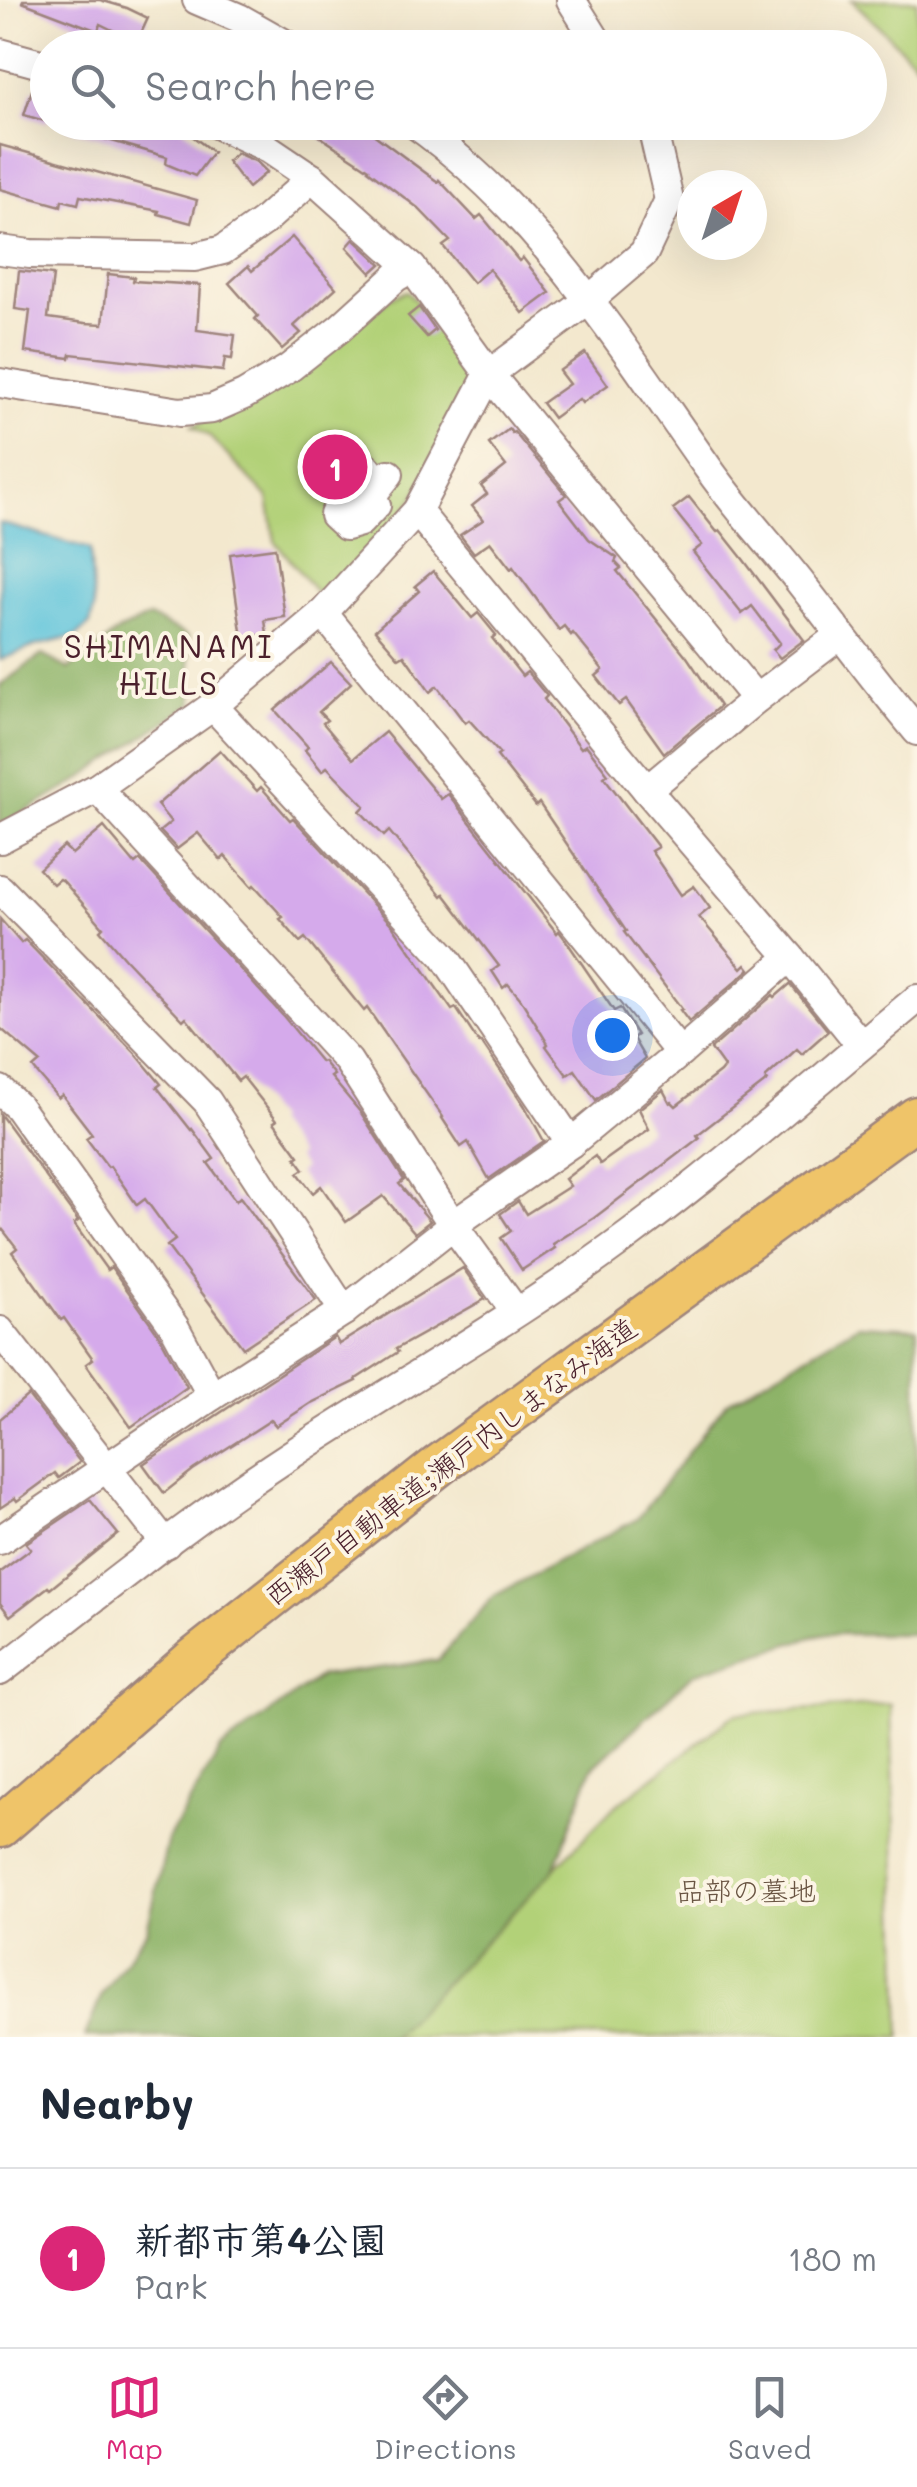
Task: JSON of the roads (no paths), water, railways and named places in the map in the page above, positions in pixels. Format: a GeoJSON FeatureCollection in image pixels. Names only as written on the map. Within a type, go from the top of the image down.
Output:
{"type":"FeatureCollection","features":[{"type":"Feature","properties":{"kind":"highway","name":"西瀬戸自動車道;瀬戸内しまなみ海道"},"geometry":{"type":"LineString","coordinates":[[0,1827],[191,1661],[438,1466],[917,1116]]}},
{"type":"Feature","properties":{"kind":"street"},"geometry":{"type":"LineString","coordinates":[[197,0],[260,30]]}},
{"type":"Feature","properties":{"kind":"street"},"geometry":{"type":"LineString","coordinates":[[571,0],[590,30]]}},
{"type":"Feature","properties":{"kind":"street"},"geometry":{"type":"LineString","coordinates":[[0,53],[30,61]]}},
{"type":"Feature","properties":{"kind":"street"},"geometry":{"type":"LineString","coordinates":[[251,140],[312,178],[412,268],[490,374],[756,699]]}},
{"type":"Feature","properties":{"kind":"street"},"geometry":{"type":"LineString","coordinates":[[435,140],[498,194],[538,237],[589,300],[710,472],[917,731]]}},
{"type":"Feature","properties":{"kind":"street"},"geometry":{"type":"LineString","coordinates":[[0,840],[97,788],[213,706],[323,612],[417,511],[490,374],[644,253],[669,200],[656,140]]}},
{"type":"Feature","properties":{"kind":"street"},"geometry":{"type":"LineString","coordinates":[[0,250],[195,257],[223,250],[263,222],[312,178]]}},
{"type":"Feature","properties":{"kind":"street"},"geometry":{"type":"LineString","coordinates":[[0,383],[180,412],[212,409],[288,369],[396,277],[412,268]]}},
{"type":"Feature","properties":{"kind":"street"},"geometry":{"type":"LineString","coordinates":[[417,511],[861,1045]]}},
{"type":"Feature","properties":{"kind":"street"},"geometry":{"type":"LineString","coordinates":[[323,612],[680,1053]]}},
{"type":"Feature","properties":{"kind":"street"},"geometry":{"type":"LineString","coordinates":[[647,790],[840,635]]}},
{"type":"Feature","properties":{"kind":"street"},"geometry":{"type":"LineString","coordinates":[[213,706],[444,956],[570,1142]]}},
{"type":"Feature","properties":{"kind":"street"},"geometry":{"type":"LineString","coordinates":[[97,788],[348,1060],[452,1225],[516,1312]]}},
{"type":"Feature","properties":{"kind":"street"},"geometry":{"type":"LineString","coordinates":[[0,889],[207,1101],[344,1311]]}},
{"type":"Feature","properties":{"kind":"street"},"geometry":{"type":"LineString","coordinates":[[0,1540],[344,1311],[452,1225],[570,1142],[790,957]]}},
{"type":"Feature","properties":{"kind":"street"},"geometry":{"type":"LineString","coordinates":[[0,1671],[289,1455],[516,1312],[628,1236],[917,999]]}},
{"type":"Feature","properties":{"kind":"street"},"geometry":{"type":"LineString","coordinates":[[0,1090],[18,1106],[174,1326],[212,1396]]}},
{"type":"Feature","properties":{"kind":"street"},"geometry":{"type":"LineString","coordinates":[[0,1331],[9,1362],[106,1469],[166,1544]]}},
{"type":"Feature","properties":{"kind":"water"},"geometry":{"type":"Polygon","coordinates":[[[0,523],[90,549],[94,609],[90,624],[77,636],[0,660],[0,523]]]}},
{"type":"Feature","properties":{"kind":"place","name":"新都市第4公園"},"geometry":{"type":"Point","coordinates":[335,467]}},
{"type":"Feature","properties":{"kind":"district","name":"SHIMANAMI HILLS"},"geometry":{"type":"Point","coordinates":[169,664]}},
{"type":"Feature","properties":{"kind":"park label","name":"品部の墓地"},"geometry":{"type":"Point","coordinates":[746,1890]}}]}
